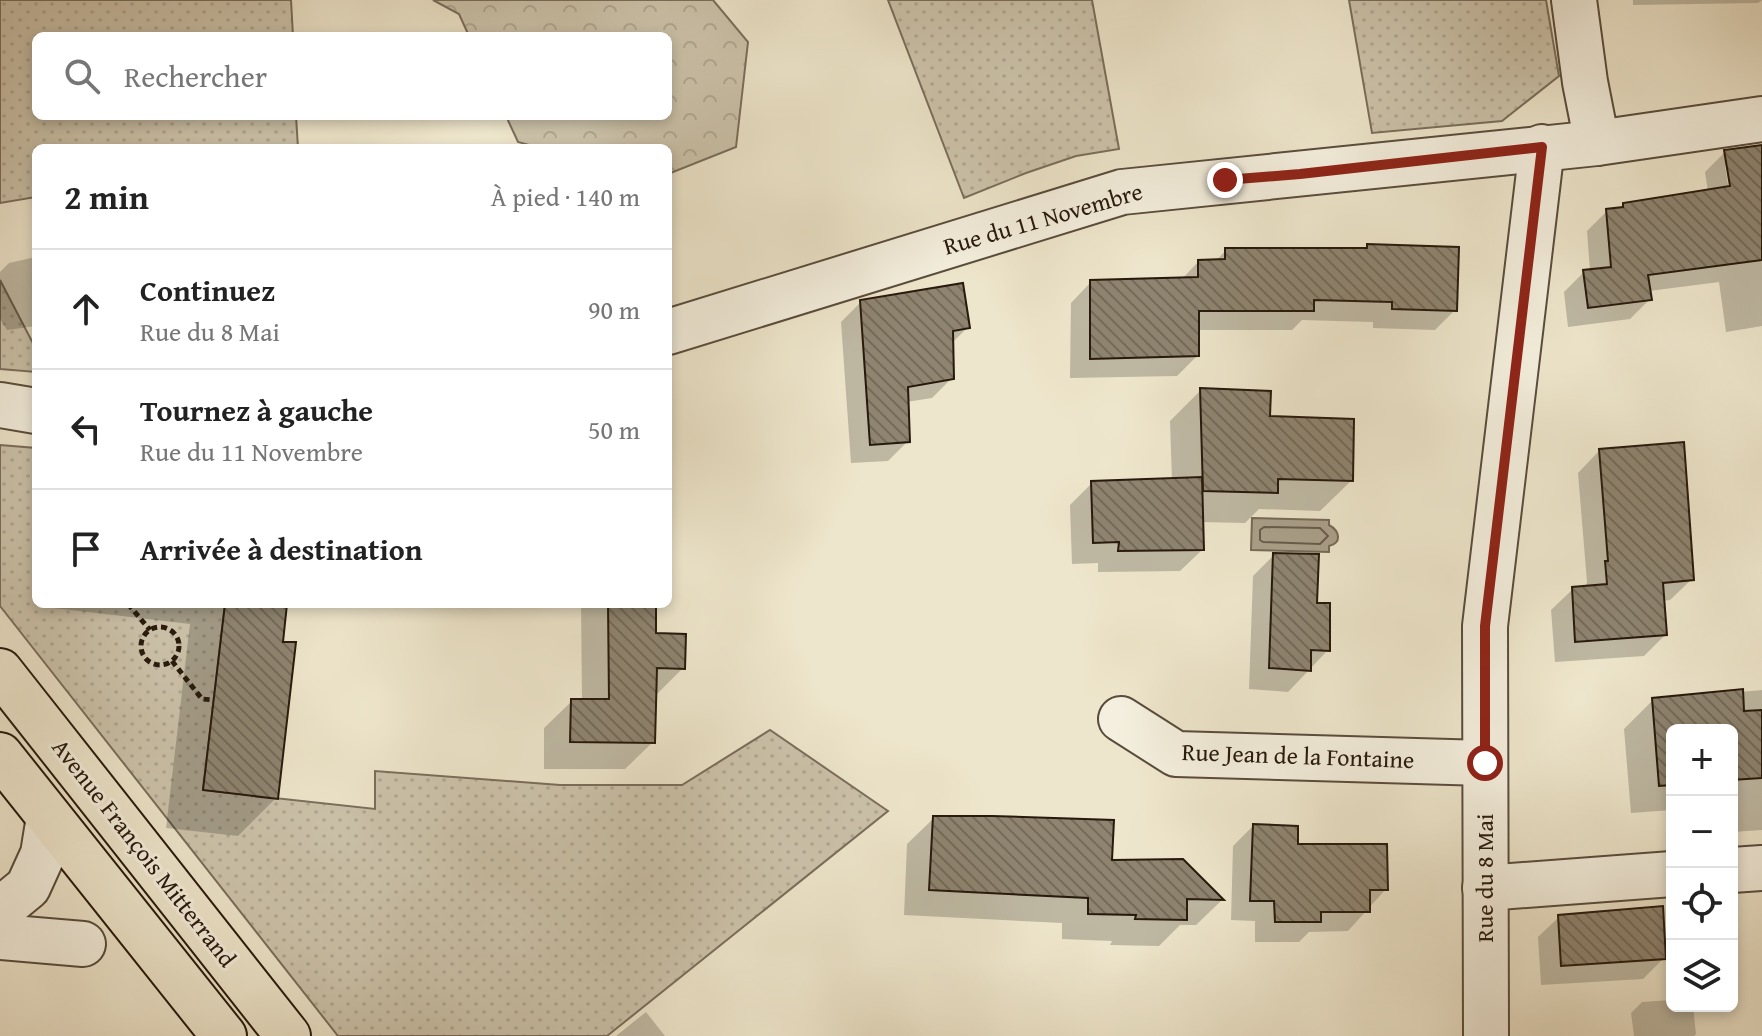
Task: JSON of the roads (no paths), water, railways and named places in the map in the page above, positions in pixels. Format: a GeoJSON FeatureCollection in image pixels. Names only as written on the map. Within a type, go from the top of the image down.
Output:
{"type":"FeatureCollection","features":[{"type":"Feature","properties":{"kind":"main road","name":"Avenue François Mitterrand"},"geometry":{"type":"LineString","coordinates":[[0,671],[288,1036]]}},
{"type":"Feature","properties":{"kind":"main road","name":"Avenue François Mitterrand"},"geometry":{"type":"LineString","coordinates":[[0,755],[224,1036]]}},
{"type":"Feature","properties":{"kind":"street"},"geometry":{"type":"LineString","coordinates":[[1574,0],[1597,143]]}},
{"type":"Feature","properties":{"kind":"street","name":"Rue du 11 Novembre"},"geometry":{"type":"LineString","coordinates":[[672,331],[1122,192],[1597,143],[1762,119]]}},
{"type":"Feature","properties":{"kind":"street","name":"Rue du 8 Mai"},"geometry":{"type":"LineString","coordinates":[[1486,1036],[1485,626],[1542,147]]}},
{"type":"Feature","properties":{"kind":"street","name":"Rue Jean de la Fontaine"},"geometry":{"type":"LineString","coordinates":[[1121,719],[1176,754],[1485,763]]}},
{"type":"Feature","properties":{"kind":"street"},"geometry":{"type":"LineString","coordinates":[[0,910],[28,887],[43,854],[49,817]]}},
{"type":"Feature","properties":{"kind":"street"},"geometry":{"type":"LineString","coordinates":[[1738,870],[1762,868]]}},
{"type":"Feature","properties":{"kind":"street"},"geometry":{"type":"LineString","coordinates":[[1485,888],[1666,874]]}},
{"type":"Feature","properties":{"kind":"street"},"geometry":{"type":"LineString","coordinates":[[0,937],[83,944]]}},
{"type":"Feature","properties":{"kind":"water"},"geometry":{"type":"Polygon","coordinates":[[[1252,518],[1329,520],[1338,540],[1329,546],[1329,552],[1251,550],[1252,518]]]}}]}
